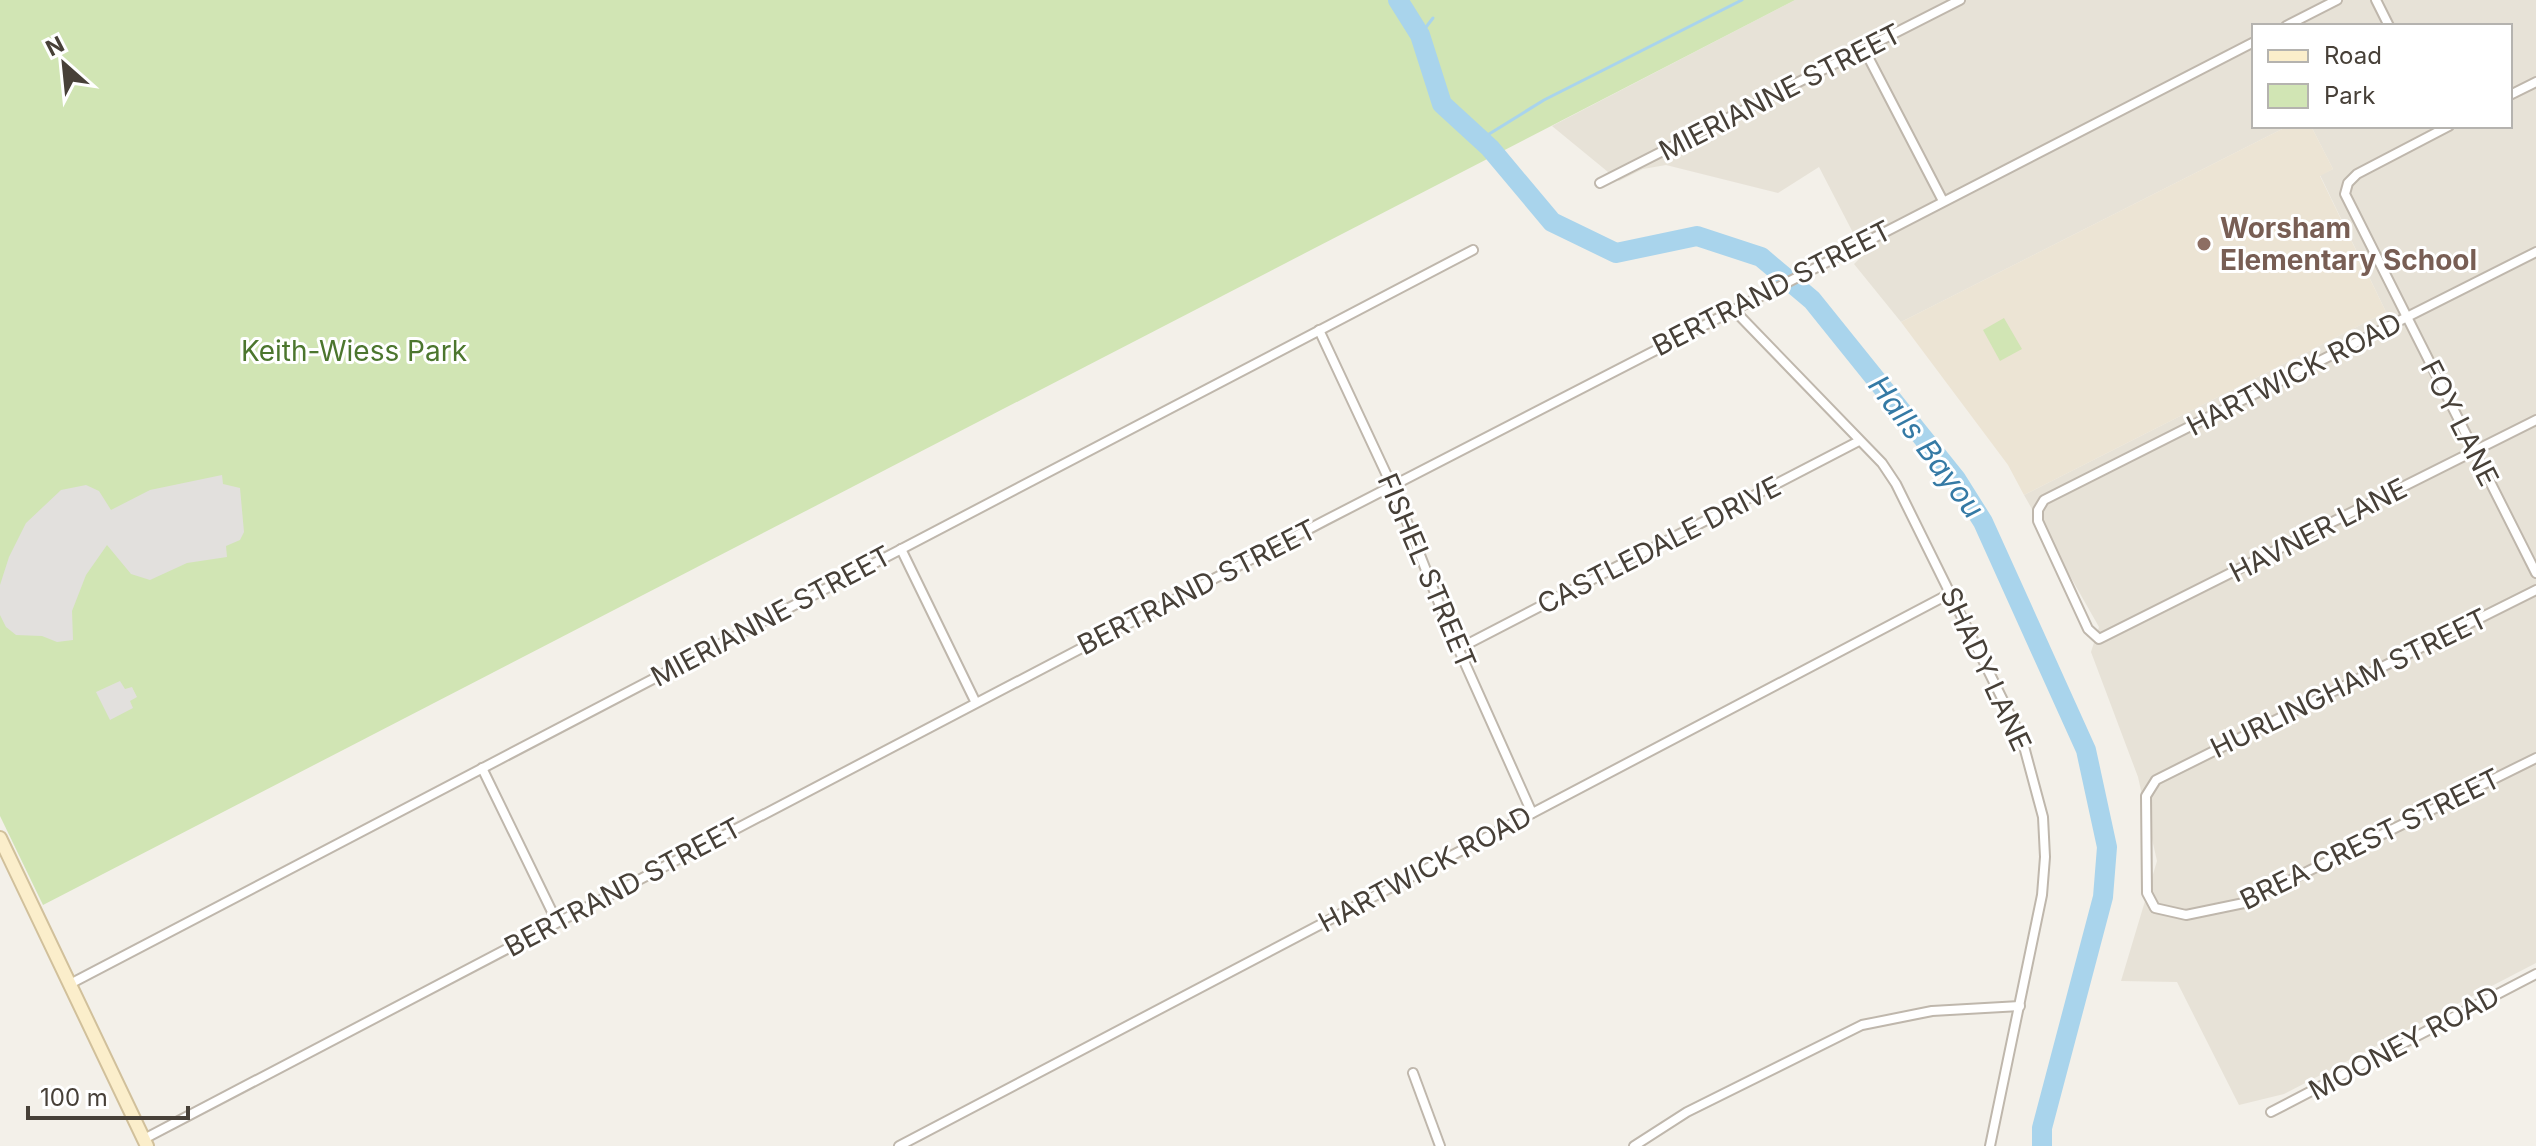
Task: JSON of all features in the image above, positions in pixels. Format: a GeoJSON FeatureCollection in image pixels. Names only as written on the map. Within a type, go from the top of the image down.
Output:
{"type":"FeatureCollection","features":[{"type":"Feature","properties":{"kind":"main road"},"geometry":{"type":"LineString","coordinates":[[0,838],[146,1142]]}},
{"type":"Feature","properties":{"kind":"street","name":"MIERIANNE STREET"},"geometry":{"type":"LineString","coordinates":[[1600,183],[1960,0]]}},
{"type":"Feature","properties":{"kind":"street"},"geometry":{"type":"LineString","coordinates":[[2290,24],[2337,0]]}},
{"type":"Feature","properties":{"kind":"street"},"geometry":{"type":"LineString","coordinates":[[2376,0],[2388,24]]}},
{"type":"Feature","properties":{"kind":"street","name":"BERTRAND STREET"},"geometry":{"type":"LineString","coordinates":[[146,1142],[975,701],[2252,43]]}},
{"type":"Feature","properties":{"kind":"street"},"geometry":{"type":"LineString","coordinates":[[1864,49],[1943,201]]}},
{"type":"Feature","properties":{"kind":"street"},"geometry":{"type":"LineString","coordinates":[[2512,94],[2536,82]]}},
{"type":"Feature","properties":{"kind":"street","name":"FOY LANE"},"geometry":{"type":"LineString","coordinates":[[2444,128],[2357,174],[2345,188],[2347,201],[2536,573]]}},
{"type":"Feature","properties":{"kind":"street","name":"MIERIANNE STREET"},"geometry":{"type":"LineString","coordinates":[[70,984],[1473,250]]}},
{"type":"Feature","properties":{"kind":"street","name":"HARTWICK ROAD"},"geometry":{"type":"LineString","coordinates":[[2099,639],[2088,629],[2038,521],[2041,504],[2052,495],[2536,252]]}},
{"type":"Feature","properties":{"kind":"street","name":"SHADY LANE"},"geometry":{"type":"LineString","coordinates":[[1733,309],[1882,463],[1896,484],[2022,739],[2043,817],[2045,857],[2042,895],[1990,1146]]}},
{"type":"Feature","properties":{"kind":"street","name":"FISHEL STREET"},"geometry":{"type":"LineString","coordinates":[[1319,330],[1392,486],[1458,649],[1532,813]]}},
{"type":"Feature","properties":{"kind":"street","name":"HAVNER LANE"},"geometry":{"type":"LineString","coordinates":[[2099,639],[2536,420]]}},
{"type":"Feature","properties":{"kind":"street","name":"CASTLEDALE DRIVE"},"geometry":{"type":"LineString","coordinates":[[1458,649],[1859,441]]}},
{"type":"Feature","properties":{"kind":"street"},"geometry":{"type":"LineString","coordinates":[[901,549],[975,701]]}},
{"type":"Feature","properties":{"kind":"street","name":"HURLINGHAM STREET"},"geometry":{"type":"LineString","coordinates":[[2155,908],[2146,883],[2146,796],[2153,783],[2536,590]]}},
{"type":"Feature","properties":{"kind":"street","name":"HARTWICK ROAD"},"geometry":{"type":"LineString","coordinates":[[899,1146],[1951,593]]}},
{"type":"Feature","properties":{"kind":"street","name":"BREA CREST STREET"},"geometry":{"type":"LineString","coordinates":[[2155,908],[2186,915],[2244,903],[2536,758]]}},
{"type":"Feature","properties":{"kind":"street"},"geometry":{"type":"LineString","coordinates":[[482,768],[557,922]]}},
{"type":"Feature","properties":{"kind":"street","name":"MOONEY ROAD"},"geometry":{"type":"LineString","coordinates":[[2271,1112],[2536,974]]}},
{"type":"Feature","properties":{"kind":"street"},"geometry":{"type":"LineString","coordinates":[[1634,1146],[1687,1112],[1862,1025],[1932,1011],[2020,1006]]}},
{"type":"Feature","properties":{"kind":"street"},"geometry":{"type":"LineString","coordinates":[[1413,1073],[1440,1146]]}},
{"type":"Feature","properties":{"kind":"shaded area"},"geometry":{"type":"Polygon","coordinates":[[[1795,0],[2536,0],[2536,963],[2284,1094],[2239,1105],[2177,982],[2121,981],[2157,861],[2138,777],[2091,652],[2099,627],[2024,495],[2386,312],[2320,175],[2333,169],[2312,128],[2512,128],[2512,24],[2252,24],[2252,128],[2284,128],[1901,322],[1854,264],[1864,254],[1819,167],[1778,193],[1666,165],[1643,169],[1619,181],[1552,126],[1795,0]]]}},
{"type":"Feature","properties":{"kind":"shaded area","name":"Worsham Elementary School"},"geometry":{"type":"Polygon","coordinates":[[[2284,128],[2312,128],[2333,169],[2320,176],[2386,312],[2024,495],[2008,465],[1901,322],[2284,128]]]}},
{"type":"Feature","properties":{"kind":"shaded area"},"geometry":{"type":"Polygon","coordinates":[[[222,475],[223,484],[240,488],[244,532],[240,540],[226,546],[227,557],[187,563],[150,580],[131,574],[107,545],[86,575],[72,611],[73,640],[57,642],[42,636],[16,635],[6,627],[0,615],[0,585],[9,557],[26,523],[61,490],[86,485],[99,491],[111,510],[150,490],[222,475]]]}},
{"type":"Feature","properties":{"kind":"shaded area"},"geometry":{"type":"Polygon","coordinates":[[[120,681],[125,689],[132,687],[137,697],[130,701],[133,708],[110,720],[96,692],[120,681]]]}},
{"type":"Feature","properties":{"kind":"green space","name":"Keith-Wiess Park"},"geometry":{"type":"Polygon","coordinates":[[[0,0],[1795,0],[43,905],[0,816],[0,0]]]}},
{"type":"Feature","properties":{"kind":"green space"},"geometry":{"type":"Polygon","coordinates":[[[2004,318],[2022,349],[2000,361],[1983,330],[2004,318]]]}},
{"type":"Feature","properties":{"kind":"waterway","name":"Halls Bayou"},"geometry":{"type":"LineString","coordinates":[[1398,0],[1420,35],[1442,104],[1490,148],[1552,222],[1616,253],[1697,236],[1761,257],[1812,300],[1956,479],[1983,522],[2086,750],[2107,847],[2103,897],[2042,1128],[2042,1146]]}},
{"type":"Feature","properties":{"kind":"waterway"},"geometry":{"type":"LineString","coordinates":[[1481,139],[1544,100],[1742,0]]}},
{"type":"Feature","properties":{"kind":"waterway"},"geometry":{"type":"LineString","coordinates":[[1420,35],[1433,18]]}},
{"type":"Feature","properties":{"kind":"place","name":"Worsham Elementary School"},"geometry":{"type":"Point","coordinates":[2204,244]}}]}
